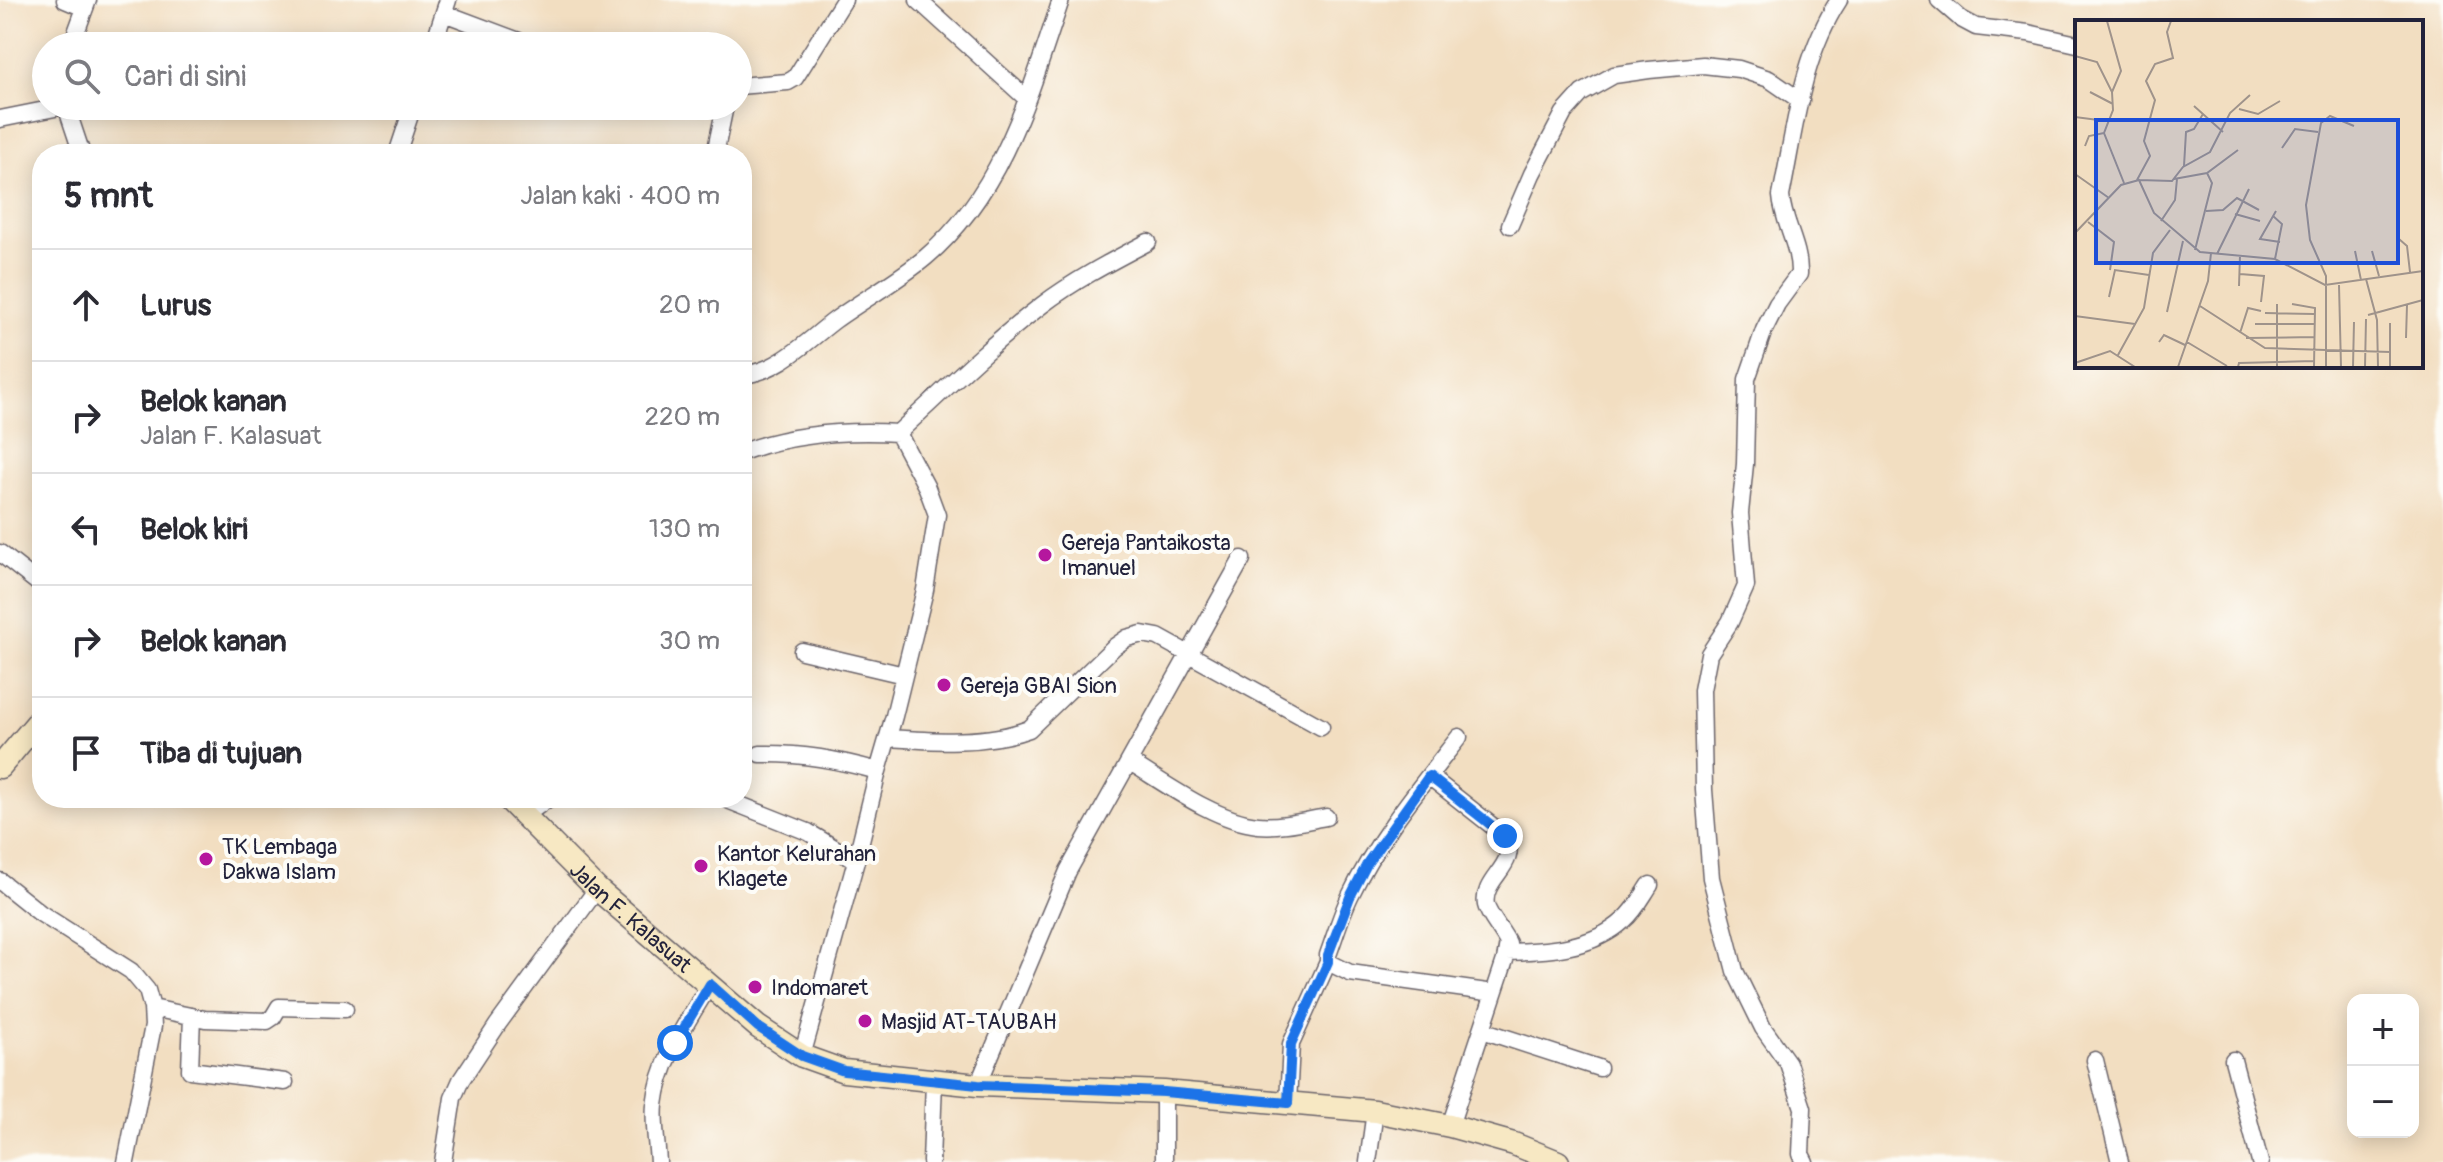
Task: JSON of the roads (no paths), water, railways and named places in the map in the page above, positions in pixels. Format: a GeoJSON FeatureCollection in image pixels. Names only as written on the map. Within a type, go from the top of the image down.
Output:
{"type":"FeatureCollection","features":[{"type":"Feature","properties":{"kind":"street"},"geometry":{"type":"LineString","coordinates":[[65,0],[86,4],[76,32]]}},
{"type":"Feature","properties":{"kind":"street"},"geometry":{"type":"LineString","coordinates":[[752,85],[788,82],[795,78],[844,0]]}},
{"type":"Feature","properties":{"kind":"street"},"geometry":{"type":"LineString","coordinates":[[918,0],[1027,99]]}},
{"type":"Feature","properties":{"kind":"street"},"geometry":{"type":"LineString","coordinates":[[752,373],[769,370],[860,302],[926,258],[959,223],[991,180],[1004,155],[1061,0]]}},
{"type":"Feature","properties":{"kind":"street"},"geometry":{"type":"LineString","coordinates":[[1805,1162],[1801,1154],[1803,1108],[1788,1063],[1763,1028],[1735,971],[1711,878],[1704,790],[1702,690],[1709,654],[1730,622],[1746,586],[1740,513],[1745,464],[1747,379],[1764,330],[1777,304],[1799,274],[1797,253],[1782,212],[1781,196],[1810,58],[1824,23],[1839,0]]}},
{"type":"Feature","properties":{"kind":"street"},"geometry":{"type":"LineString","coordinates":[[1939,0],[1976,27],[2028,33],[2075,44]]}},
{"type":"Feature","properties":{"kind":"street"},"geometry":{"type":"LineString","coordinates":[[438,32],[446,6],[502,32]]}},
{"type":"Feature","properties":{"kind":"street"},"geometry":{"type":"LineString","coordinates":[[1510,225],[1564,113],[1582,93],[1614,75],[1703,65],[1739,69],[1769,79],[1801,101]]}},
{"type":"Feature","properties":{"kind":"street"},"geometry":{"type":"LineString","coordinates":[[0,119],[32,113]]}},
{"type":"Feature","properties":{"kind":"street"},"geometry":{"type":"LineString","coordinates":[[71,120],[79,144]]}},
{"type":"Feature","properties":{"kind":"street"},"geometry":{"type":"LineString","coordinates":[[400,144],[408,120]]}},
{"type":"Feature","properties":{"kind":"street"},"geometry":{"type":"LineString","coordinates":[[717,144],[722,120]]}},
{"type":"Feature","properties":{"kind":"street"},"geometry":{"type":"LineString","coordinates":[[752,448],[814,436],[861,431],[898,433],[988,349],[1044,304],[1096,269],[1148,242]]}},
{"type":"Feature","properties":{"kind":"street"},"geometry":{"type":"LineString","coordinates":[[802,1056],[904,675],[925,590],[937,515],[927,488],[898,433]]}},
{"type":"Feature","properties":{"kind":"street"},"geometry":{"type":"LineString","coordinates":[[0,553],[32,578]]}},
{"type":"Feature","properties":{"kind":"street"},"geometry":{"type":"LineString","coordinates":[[978,1085],[1068,871],[1242,559]]}},
{"type":"Feature","properties":{"kind":"street"},"geometry":{"type":"LineString","coordinates":[[888,738],[961,740],[1029,729],[1114,647],[1127,638],[1142,634],[1158,637],[1189,652],[1321,727]]}},
{"type":"Feature","properties":{"kind":"street"},"geometry":{"type":"LineString","coordinates":[[802,651],[904,675]]}},
{"type":"Feature","properties":{"kind":"street"},"geometry":{"type":"LineString","coordinates":[[0,767],[32,729]]}},
{"type":"Feature","properties":{"kind":"street"},"geometry":{"type":"LineString","coordinates":[[1288,1103],[1291,1044],[1328,962],[1350,897],[1362,874],[1459,737]]}},
{"type":"Feature","properties":{"kind":"street"},"geometry":{"type":"LineString","coordinates":[[760,754],[823,757],[878,771]]}},
{"type":"Feature","properties":{"kind":"street"},"geometry":{"type":"LineString","coordinates":[[1130,762],[1225,817],[1257,825],[1326,817]]}},
{"type":"Feature","properties":{"kind":"street"},"geometry":{"type":"LineString","coordinates":[[1429,776],[1505,836],[1511,846],[1510,854],[1487,892],[1486,904],[1508,943],[1507,952],[1450,1126]]}},
{"type":"Feature","properties":{"kind":"street","name":"Jalan F. Kalasuat"},"geometry":{"type":"LineString","coordinates":[[516,808],[597,889],[758,1027],[802,1056],[844,1071],[978,1085],[1164,1092],[1375,1111],[1450,1126],[1514,1144],[1558,1162]]}},
{"type":"Feature","properties":{"kind":"street"},"geometry":{"type":"LineString","coordinates":[[524,816],[535,808]]}},
{"type":"Feature","properties":{"kind":"street"},"geometry":{"type":"LineString","coordinates":[[748,808],[808,832],[856,861]]}},
{"type":"Feature","properties":{"kind":"street"},"geometry":{"type":"LineString","coordinates":[[0,881],[40,913],[131,971],[147,990],[153,1026],[126,1162]]}},
{"type":"Feature","properties":{"kind":"street"},"geometry":{"type":"LineString","coordinates":[[1507,952],[1578,945],[1604,934],[1624,921],[1650,885]]}},
{"type":"Feature","properties":{"kind":"street"},"geometry":{"type":"LineString","coordinates":[[443,1162],[453,1098],[461,1080],[597,889]]}},
{"type":"Feature","properties":{"kind":"street"},"geometry":{"type":"LineString","coordinates":[[1328,962],[1350,973],[1494,993]]}},
{"type":"Feature","properties":{"kind":"street"},"geometry":{"type":"LineString","coordinates":[[658,1162],[657,1093],[675,1043],[710,984]]}},
{"type":"Feature","properties":{"kind":"street"},"geometry":{"type":"LineString","coordinates":[[152,1008],[205,1019],[267,1021],[279,1007],[345,1009]]}},
{"type":"Feature","properties":{"kind":"street"},"geometry":{"type":"LineString","coordinates":[[192,1016],[190,1070],[285,1082]]}},
{"type":"Feature","properties":{"kind":"street"},"geometry":{"type":"LineString","coordinates":[[1482,1030],[1599,1068]]}},
{"type":"Feature","properties":{"kind":"street"},"geometry":{"type":"LineString","coordinates":[[2095,1060],[2120,1162]]}},
{"type":"Feature","properties":{"kind":"street"},"geometry":{"type":"LineString","coordinates":[[2233,1060],[2260,1162]]}},
{"type":"Feature","properties":{"kind":"street"},"geometry":{"type":"LineString","coordinates":[[931,1162],[934,1081]]}},
{"type":"Feature","properties":{"kind":"street"},"geometry":{"type":"LineString","coordinates":[[1164,1092],[1164,1162]]}},
{"type":"Feature","properties":{"kind":"street"},"geometry":{"type":"LineString","coordinates":[[1368,1162],[1375,1111]]}},
{"type":"Feature","properties":{"kind":"place","name":"Gereja Pantaikosta Imanuel"},"geometry":{"type":"Point","coordinates":[1045,555]}},
{"type":"Feature","properties":{"kind":"place","name":"Gereja GBAI Sion"},"geometry":{"type":"Point","coordinates":[944,685]}},
{"type":"Feature","properties":{"kind":"place","name":"TK Lembaga Dakwa Islam"},"geometry":{"type":"Point","coordinates":[206,859]}},
{"type":"Feature","properties":{"kind":"place","name":"Kantor Kelurahan Klagete"},"geometry":{"type":"Point","coordinates":[701,866]}},
{"type":"Feature","properties":{"kind":"place","name":"Indomaret"},"geometry":{"type":"Point","coordinates":[755,987]}},
{"type":"Feature","properties":{"kind":"place","name":"Masjid AT-TAUBAH"},"geometry":{"type":"Point","coordinates":[865,1021]}}]}
